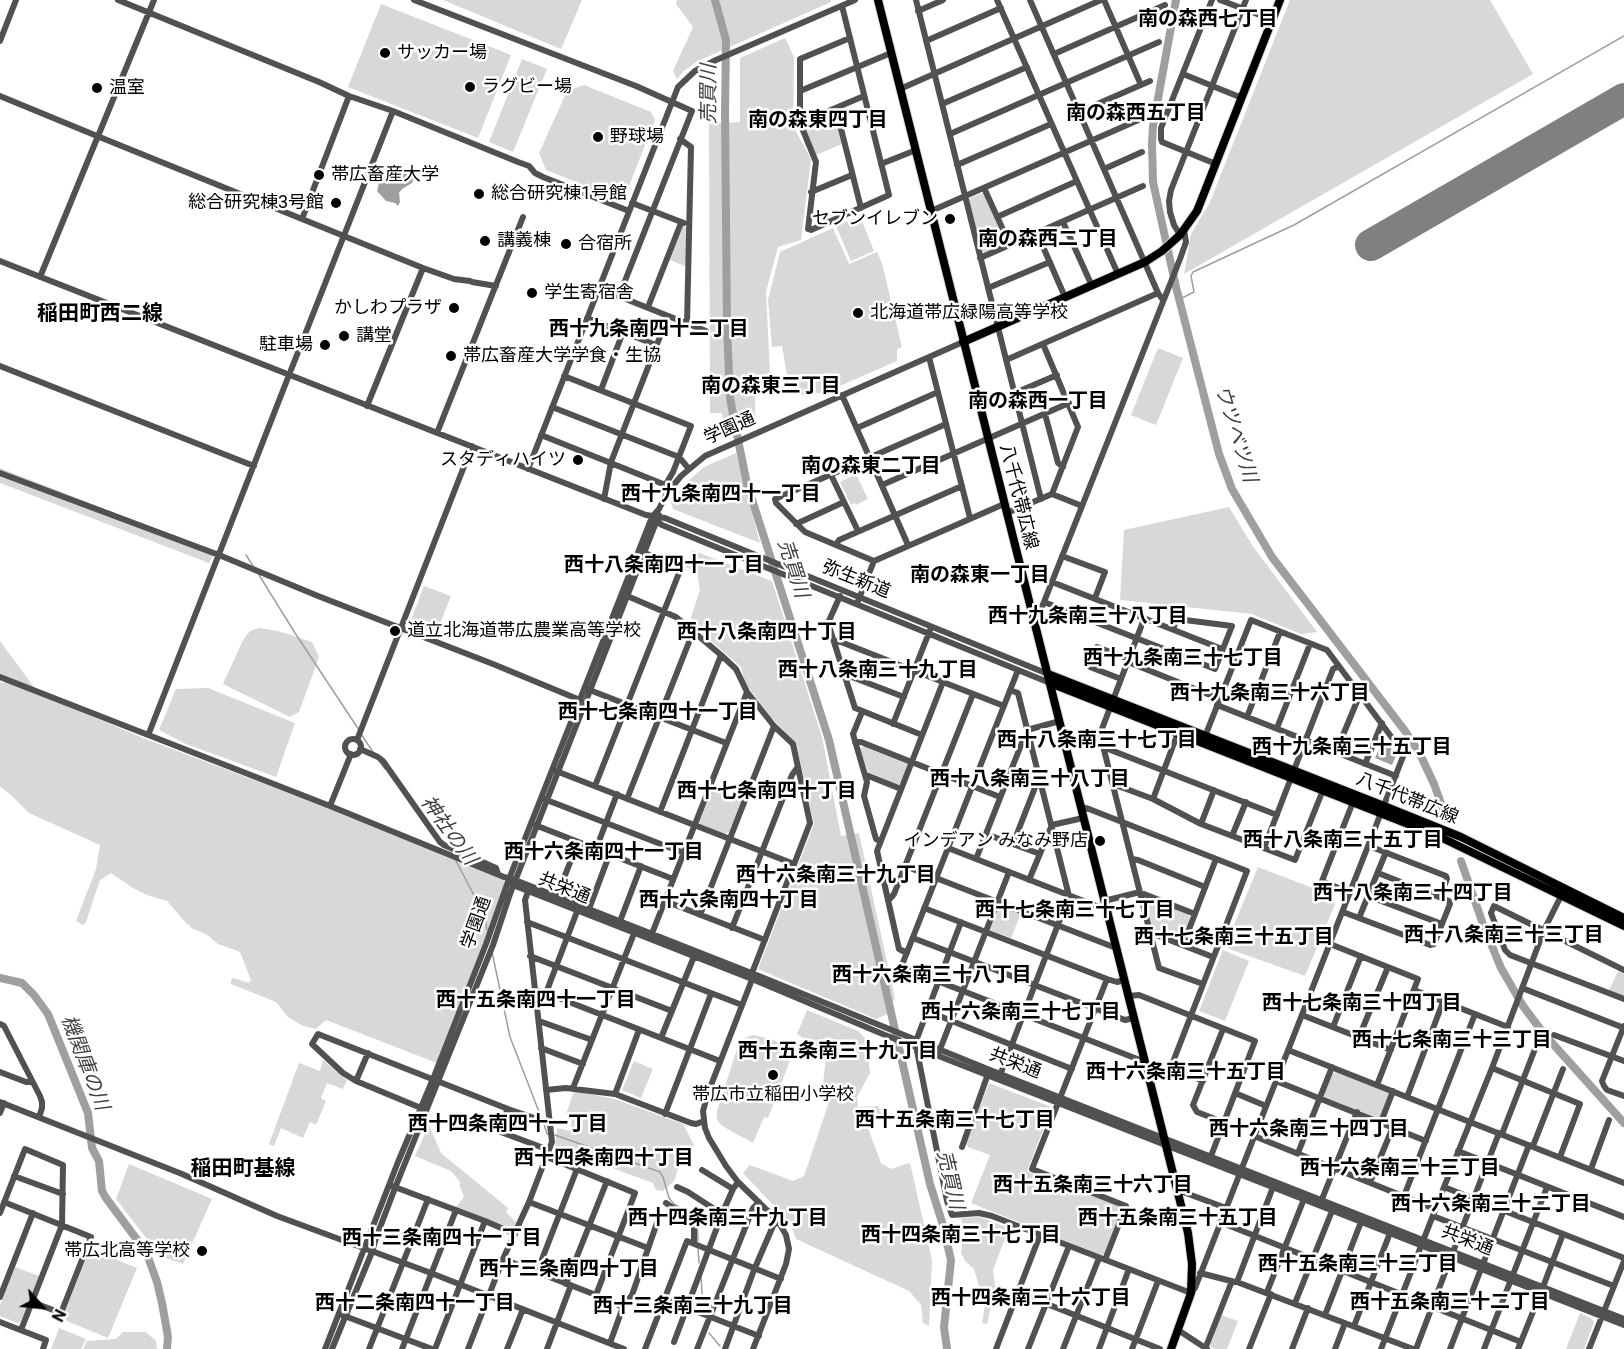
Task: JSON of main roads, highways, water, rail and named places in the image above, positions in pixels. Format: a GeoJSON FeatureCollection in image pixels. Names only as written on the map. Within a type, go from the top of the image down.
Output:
{"type":"FeatureCollection","features":[{"type":"Feature","properties":{"kind":"main road","name":"八千代帯広線"},"geometry":{"type":"LineString","coordinates":[[878,0],[1048,674],[1179,730],[1461,837],[1624,926]]}},
{"type":"Feature","properties":{"kind":"main road"},"geometry":{"type":"LineString","coordinates":[[963,342],[1145,262],[1162,251],[1182,233],[1197,211],[1281,0]]}},
{"type":"Feature","properties":{"kind":"main road"},"geometry":{"type":"LineString","coordinates":[[1048,674],[1191,1250],[1191,1293],[1171,1349]]}},
{"type":"Feature","properties":{"kind":"main road","name":"八千代帯広線"},"geometry":{"type":"LineString","coordinates":[[1050,683],[1112,703]]}},
{"type":"Feature","properties":{"kind":"main road","name":"八千代帯広線"},"geometry":{"type":"LineString","coordinates":[[1293,774],[1323,790],[1353,802],[1383,809]]}},
{"type":"Feature","properties":{"kind":"main road","name":"八千代帯広線"},"geometry":{"type":"LineString","coordinates":[[1563,892],[1624,918]]}},
{"type":"Feature","properties":{"kind":"waterway","name":"売買川"},"geometry":{"type":"LineString","coordinates":[[715,0],[726,40],[727,328],[733,415],[747,484],[829,740],[930,1184],[951,1260],[944,1327],[947,1349]]}},
{"type":"Feature","properties":{"kind":"waterway","name":"ウツベツ川"},"geometry":{"type":"LineString","coordinates":[[1176,0],[1153,126],[1153,182],[1176,287],[1219,454],[1232,489],[1272,557],[1419,752],[1447,820]]}},
{"type":"Feature","properties":{"kind":"waterway"},"geometry":{"type":"LineString","coordinates":[[1180,299],[1194,292],[1191,276],[1193,272],[1294,225],[1624,36]]}},
{"type":"Feature","properties":{"kind":"waterway","name":"神社の川"},"geometry":{"type":"LineString","coordinates":[[246,555],[253,566]]}},
{"type":"Feature","properties":{"kind":"waterway","name":"神社の川"},"geometry":{"type":"LineString","coordinates":[[259,575],[359,730]]}},
{"type":"Feature","properties":{"kind":"waterway","name":"神社の川"},"geometry":{"type":"LineString","coordinates":[[361,734],[373,752]]}},
{"type":"Feature","properties":{"kind":"waterway","name":"神社の川"},"geometry":{"type":"LineString","coordinates":[[379,761],[385,769]]}},
{"type":"Feature","properties":{"kind":"waterway","name":"神社の川"},"geometry":{"type":"LineString","coordinates":[[456,861],[485,916],[487,930]]}},
{"type":"Feature","properties":{"kind":"waterway","name":"ウツベツ川"},"geometry":{"type":"LineString","coordinates":[[1461,861],[1501,968],[1523,1006],[1544,1034],[1624,1123]]}},
{"type":"Feature","properties":{"kind":"waterway","name":"神社の川"},"geometry":{"type":"LineString","coordinates":[[492,952],[510,1037],[541,1117]]}},
{"type":"Feature","properties":{"kind":"waterway","name":"機関庫の川"},"geometry":{"type":"LineString","coordinates":[[0,978],[22,983],[48,1014],[88,1113],[92,1148],[99,1161],[102,1191],[148,1257],[157,1282],[168,1337],[167,1349]]}},
{"type":"Feature","properties":{"kind":"waterway","name":"神社の川"},"geometry":{"type":"LineString","coordinates":[[544,1124],[547,1134],[550,1135]]}},
{"type":"Feature","properties":{"kind":"waterway","name":"神社の川"},"geometry":{"type":"LineString","coordinates":[[555,1135],[660,1172],[669,1198],[674,1204],[695,1216],[698,1241]]}},
{"type":"Feature","properties":{"kind":"waterway","name":"神社の川"},"geometry":{"type":"LineString","coordinates":[[698,1249],[699,1263]]}},
{"type":"Feature","properties":{"kind":"waterway","name":"神社の川"},"geometry":{"type":"LineString","coordinates":[[701,1277],[703,1308]]}},
{"type":"Feature","properties":{"kind":"waterway","name":"神社の川"},"geometry":{"type":"LineString","coordinates":[[709,1333],[720,1346]]}},
{"type":"Feature","properties":{"kind":"place","name":"サッカー場"},"geometry":{"type":"Point","coordinates":[385,53]}},
{"type":"Feature","properties":{"kind":"place","name":"ラグビー場"},"geometry":{"type":"Point","coordinates":[470,87]}},
{"type":"Feature","properties":{"kind":"place","name":"温室"},"geometry":{"type":"Point","coordinates":[97,88]}},
{"type":"Feature","properties":{"kind":"place","name":"野球場"},"geometry":{"type":"Point","coordinates":[598,137]}},
{"type":"Feature","properties":{"kind":"place","name":"帯広畜産大学"},"geometry":{"type":"Point","coordinates":[319,175]}},
{"type":"Feature","properties":{"kind":"place","name":"総合研究棟1号館"},"geometry":{"type":"Point","coordinates":[479,194]}},
{"type":"Feature","properties":{"kind":"place","name":"総合研究棟3号館"},"geometry":{"type":"Point","coordinates":[336,203]}},
{"type":"Feature","properties":{"kind":"place","name":"セブンイレブン"},"geometry":{"type":"Point","coordinates":[950,219]}},
{"type":"Feature","properties":{"kind":"place","name":"講義棟"},"geometry":{"type":"Point","coordinates":[485,241]}},
{"type":"Feature","properties":{"kind":"place","name":"合宿所"},"geometry":{"type":"Point","coordinates":[566,244]}},
{"type":"Feature","properties":{"kind":"place","name":"学生寄宿舎"},"geometry":{"type":"Point","coordinates":[532,293]}},
{"type":"Feature","properties":{"kind":"place","name":"かしわプラザ"},"geometry":{"type":"Point","coordinates":[454,308]}},
{"type":"Feature","properties":{"kind":"place","name":"北海道帯広緑陽高等学校"},"geometry":{"type":"Point","coordinates":[858,313]}},
{"type":"Feature","properties":{"kind":"place","name":"講堂"},"geometry":{"type":"Point","coordinates":[344,336]}},
{"type":"Feature","properties":{"kind":"place","name":"駐車場"},"geometry":{"type":"Point","coordinates":[325,345]}},
{"type":"Feature","properties":{"kind":"place","name":"帯広畜産大学学食・生協"},"geometry":{"type":"Point","coordinates":[451,356]}},
{"type":"Feature","properties":{"kind":"place","name":"スタディハイツ"},"geometry":{"type":"Point","coordinates":[578,460]}},
{"type":"Feature","properties":{"kind":"place","name":"道立北海道帯広農業高等学校"},"geometry":{"type":"Point","coordinates":[395,631]}},
{"type":"Feature","properties":{"kind":"place","name":"インデアン みなみ野店"},"geometry":{"type":"Point","coordinates":[1100,841]}},
{"type":"Feature","properties":{"kind":"place","name":"帯広市立稲田小学校"},"geometry":{"type":"Point","coordinates":[773,1075]}},
{"type":"Feature","properties":{"kind":"place","name":"帯広北高等学校"},"geometry":{"type":"Point","coordinates":[202,1251]}},
{"type":"Feature","properties":{"kind":"district","name":"南の森西七丁目"},"geometry":{"type":"Point","coordinates":[1208,20]}},
{"type":"Feature","properties":{"kind":"district","name":"南の森西五丁目"},"geometry":{"type":"Point","coordinates":[1136,114]}},
{"type":"Feature","properties":{"kind":"district","name":"南の森東四丁目"},"geometry":{"type":"Point","coordinates":[818,121]}},
{"type":"Feature","properties":{"kind":"district","name":"南の森西二丁目"},"geometry":{"type":"Point","coordinates":[1048,240]}},
{"type":"Feature","properties":{"kind":"district","name":"稲田町西二線"},"geometry":{"type":"Point","coordinates":[100,315]}},
{"type":"Feature","properties":{"kind":"district","name":"西十九条南四十二丁目"},"geometry":{"type":"Point","coordinates":[649,330]}},
{"type":"Feature","properties":{"kind":"district","name":"南の森東三丁目"},"geometry":{"type":"Point","coordinates":[771,387]}},
{"type":"Feature","properties":{"kind":"district","name":"南の森西一丁目"},"geometry":{"type":"Point","coordinates":[1038,402]}},
{"type":"Feature","properties":{"kind":"district","name":"南の森東二丁目"},"geometry":{"type":"Point","coordinates":[871,467]}},
{"type":"Feature","properties":{"kind":"district","name":"西十九条南四十一丁目"},"geometry":{"type":"Point","coordinates":[721,495]}},
{"type":"Feature","properties":{"kind":"district","name":"西十八条南四十一丁目"},"geometry":{"type":"Point","coordinates":[664,566]}},
{"type":"Feature","properties":{"kind":"district","name":"南の森東一丁目"},"geometry":{"type":"Point","coordinates":[980,576]}},
{"type":"Feature","properties":{"kind":"district","name":"西十九条南三十八丁目"},"geometry":{"type":"Point","coordinates":[1088,617]}},
{"type":"Feature","properties":{"kind":"district","name":"西十八条南四十丁目"},"geometry":{"type":"Point","coordinates":[767,633]}},
{"type":"Feature","properties":{"kind":"district","name":"西十九条南三十七丁目"},"geometry":{"type":"Point","coordinates":[1183,659]}},
{"type":"Feature","properties":{"kind":"district","name":"西十八条南三十九丁目"},"geometry":{"type":"Point","coordinates":[878,671]}},
{"type":"Feature","properties":{"kind":"district","name":"西十九条南三十六丁目"},"geometry":{"type":"Point","coordinates":[1270,694]}},
{"type":"Feature","properties":{"kind":"district","name":"西十七条南四十一丁目"},"geometry":{"type":"Point","coordinates":[658,713]}},
{"type":"Feature","properties":{"kind":"district","name":"西十八条南三十七丁目"},"geometry":{"type":"Point","coordinates":[1097,741]}},
{"type":"Feature","properties":{"kind":"district","name":"西十九条南三十五丁目"},"geometry":{"type":"Point","coordinates":[1352,748]}},
{"type":"Feature","properties":{"kind":"district","name":"西十八条南三十八丁目"},"geometry":{"type":"Point","coordinates":[1030,780]}},
{"type":"Feature","properties":{"kind":"district","name":"西十七条南四十丁目"},"geometry":{"type":"Point","coordinates":[767,792]}},
{"type":"Feature","properties":{"kind":"district","name":"西十八条南三十五丁目"},"geometry":{"type":"Point","coordinates":[1343,841]}},
{"type":"Feature","properties":{"kind":"district","name":"西十六条南四十一丁目"},"geometry":{"type":"Point","coordinates":[604,853]}},
{"type":"Feature","properties":{"kind":"district","name":"西十六条南三十九丁目"},"geometry":{"type":"Point","coordinates":[836,876]}},
{"type":"Feature","properties":{"kind":"district","name":"西十八条南三十四丁目"},"geometry":{"type":"Point","coordinates":[1413,894]}},
{"type":"Feature","properties":{"kind":"district","name":"西十六条南四十丁目"},"geometry":{"type":"Point","coordinates":[729,901]}},
{"type":"Feature","properties":{"kind":"district","name":"西十七条南三十七丁目"},"geometry":{"type":"Point","coordinates":[1075,911]}},
{"type":"Feature","properties":{"kind":"district","name":"西十八条南三十三丁目"},"geometry":{"type":"Point","coordinates":[1504,936]}},
{"type":"Feature","properties":{"kind":"district","name":"西十七条南三十五丁目"},"geometry":{"type":"Point","coordinates":[1234,938]}},
{"type":"Feature","properties":{"kind":"district","name":"西十六条南三十八丁目"},"geometry":{"type":"Point","coordinates":[932,976]}},
{"type":"Feature","properties":{"kind":"district","name":"西十五条南四十一丁目"},"geometry":{"type":"Point","coordinates":[536,1001]}},
{"type":"Feature","properties":{"kind":"district","name":"西十七条南三十四丁目"},"geometry":{"type":"Point","coordinates":[1362,1004]}},
{"type":"Feature","properties":{"kind":"district","name":"西十六条南三十七丁目"},"geometry":{"type":"Point","coordinates":[1021,1013]}},
{"type":"Feature","properties":{"kind":"district","name":"西十七条南三十三丁目"},"geometry":{"type":"Point","coordinates":[1452,1041]}},
{"type":"Feature","properties":{"kind":"district","name":"西十五条南三十九丁目"},"geometry":{"type":"Point","coordinates":[838,1052]}},
{"type":"Feature","properties":{"kind":"district","name":"西十六条南三十五丁目"},"geometry":{"type":"Point","coordinates":[1186,1073]}},
{"type":"Feature","properties":{"kind":"district","name":"西十五条南三十七丁目"},"geometry":{"type":"Point","coordinates":[955,1121]}},
{"type":"Feature","properties":{"kind":"district","name":"西十四条南四十一丁目"},"geometry":{"type":"Point","coordinates":[508,1125]}},
{"type":"Feature","properties":{"kind":"district","name":"西十六条南三十四丁目"},"geometry":{"type":"Point","coordinates":[1309,1130]}},
{"type":"Feature","properties":{"kind":"district","name":"西十四条南四十丁目"},"geometry":{"type":"Point","coordinates":[604,1159]}},
{"type":"Feature","properties":{"kind":"district","name":"西十六条南三十三丁目"},"geometry":{"type":"Point","coordinates":[1400,1169]}},
{"type":"Feature","properties":{"kind":"district","name":"稲田町基線"},"geometry":{"type":"Point","coordinates":[243,1170]}},
{"type":"Feature","properties":{"kind":"district","name":"西十五条南三十六丁目"},"geometry":{"type":"Point","coordinates":[1093,1186]}},
{"type":"Feature","properties":{"kind":"district","name":"西十六条南三十二丁目"},"geometry":{"type":"Point","coordinates":[1491,1205]}},
{"type":"Feature","properties":{"kind":"district","name":"西十四条南三十九丁目"},"geometry":{"type":"Point","coordinates":[728,1219]}},
{"type":"Feature","properties":{"kind":"district","name":"西十五条南三十五丁目"},"geometry":{"type":"Point","coordinates":[1178,1219]}},
{"type":"Feature","properties":{"kind":"district","name":"西十四条南三十七丁目"},"geometry":{"type":"Point","coordinates":[961,1236]}},
{"type":"Feature","properties":{"kind":"district","name":"西十三条南四十一丁目"},"geometry":{"type":"Point","coordinates":[442,1239]}},
{"type":"Feature","properties":{"kind":"district","name":"西十五条南三十三丁目"},"geometry":{"type":"Point","coordinates":[1358,1265]}},
{"type":"Feature","properties":{"kind":"district","name":"西十三条南四十丁目"},"geometry":{"type":"Point","coordinates":[569,1270]}},
{"type":"Feature","properties":{"kind":"district","name":"西十四条南三十六丁目"},"geometry":{"type":"Point","coordinates":[1031,1299]}},
{"type":"Feature","properties":{"kind":"district","name":"西十五条南三十二丁目"},"geometry":{"type":"Point","coordinates":[1450,1303]}},
{"type":"Feature","properties":{"kind":"district","name":"西十二条南四十一丁目"},"geometry":{"type":"Point","coordinates":[415,1304]}},
{"type":"Feature","properties":{"kind":"district","name":"西十三条南三十九丁目"},"geometry":{"type":"Point","coordinates":[693,1307]}}]}
